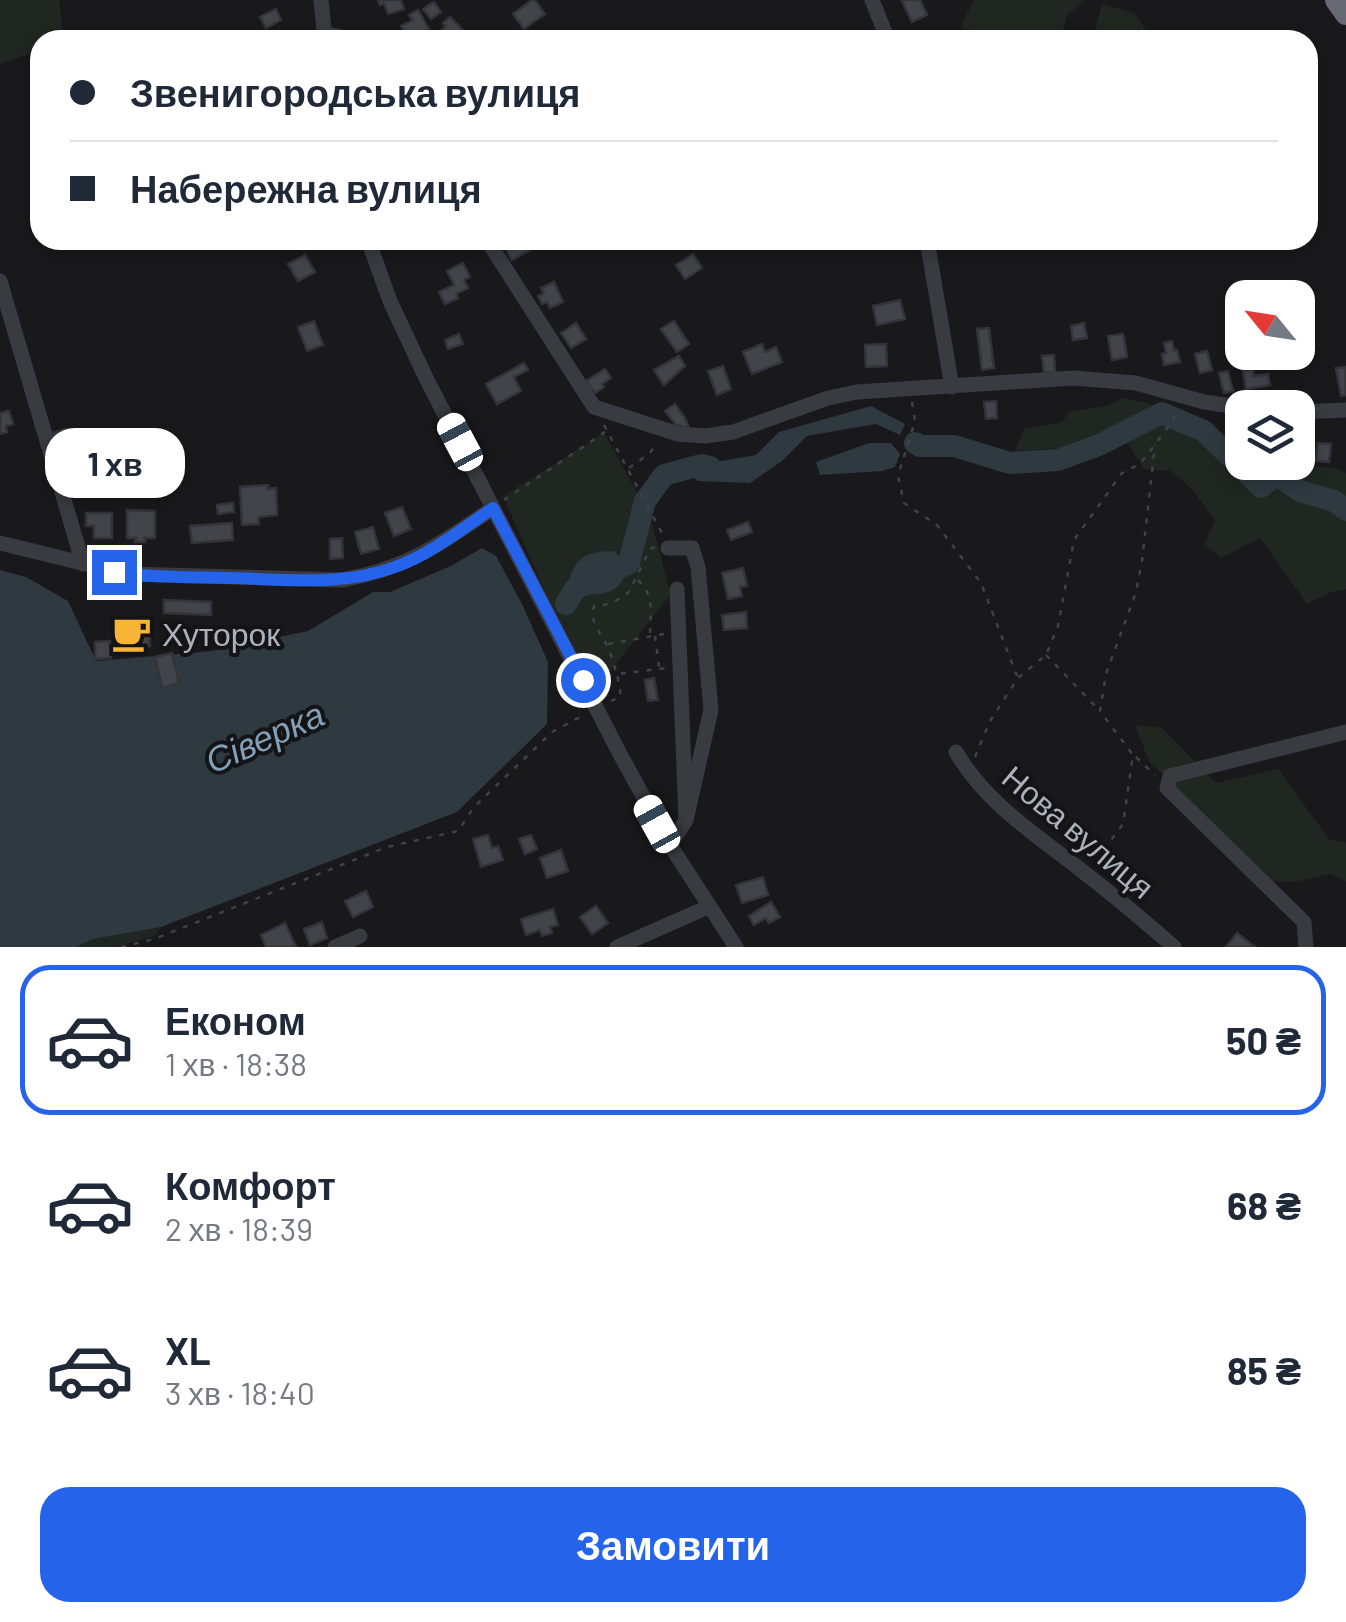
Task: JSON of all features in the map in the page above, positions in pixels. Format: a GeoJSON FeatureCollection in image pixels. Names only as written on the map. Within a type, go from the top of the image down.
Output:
{"type":"FeatureCollection","features":[{"type":"Feature","properties":{"kind":"highway"},"geometry":{"type":"LineString","coordinates":[[1336,0],[1346,14]]}},
{"type":"Feature","properties":{"kind":"street"},"geometry":{"type":"LineString","coordinates":[[321,0],[324,30]]}},
{"type":"Feature","properties":{"kind":"street"},"geometry":{"type":"LineString","coordinates":[[872,0],[884,30]]}},
{"type":"Feature","properties":{"kind":"street"},"geometry":{"type":"LineString","coordinates":[[372,250],[402,327],[597,708],[670,845],[736,947]]}},
{"type":"Feature","properties":{"kind":"street"},"geometry":{"type":"LineString","coordinates":[[493,250],[594,407],[666,430],[696,436],[717,435],[844,394],[869,390],[1073,378],[1136,382],[1225,405]]}},
{"type":"Feature","properties":{"kind":"street"},"geometry":{"type":"LineString","coordinates":[[930,250],[952,386]]}},
{"type":"Feature","properties":{"kind":"street"},"geometry":{"type":"LineString","coordinates":[[0,281],[83,564]]}},
{"type":"Feature","properties":{"kind":"street"},"geometry":{"type":"LineString","coordinates":[[0,346],[18,345]]}},
{"type":"Feature","properties":{"kind":"street"},"geometry":{"type":"LineString","coordinates":[[1315,411],[1346,410]]}},
{"type":"Feature","properties":{"kind":"street"},"geometry":{"type":"LineString","coordinates":[[0,544],[144,576],[342,580],[411,560],[493,508]]}},
{"type":"Feature","properties":{"kind":"street"},"geometry":{"type":"LineString","coordinates":[[667,545],[692,548],[698,567],[710,710],[686,820],[670,845]]}},
{"type":"Feature","properties":{"kind":"street"},"geometry":{"type":"LineString","coordinates":[[677,589],[686,820]]}},
{"type":"Feature","properties":{"kind":"street"},"geometry":{"type":"LineString","coordinates":[[1306,947],[1304,922],[1166,788],[1170,776],[1346,732]]}},
{"type":"Feature","properties":{"kind":"street","name":"Нова вулиця"},"geometry":{"type":"LineString","coordinates":[[956,752],[992,801],[1174,947]]}},
{"type":"Feature","properties":{"kind":"street"},"geometry":{"type":"LineString","coordinates":[[617,947],[708,907]]}},
{"type":"Feature","properties":{"kind":"street"},"geometry":{"type":"LineString","coordinates":[[334,947],[360,936]]}},
{"type":"Feature","properties":{"kind":"path"},"geometry":{"type":"LineString","coordinates":[[910,388],[915,421],[898,476],[904,503],[938,525],[981,583],[1018,678]]}},
{"type":"Feature","properties":{"kind":"path"},"geometry":{"type":"LineString","coordinates":[[594,407],[654,516]]}},
{"type":"Feature","properties":{"kind":"path"},"geometry":{"type":"LineString","coordinates":[[968,772],[990,722],[1018,678],[1046,655],[1058,626],[1074,540],[1122,473],[1140,464],[1172,422],[1177,409]]}},
{"type":"Feature","properties":{"kind":"path"},"geometry":{"type":"LineString","coordinates":[[493,508],[607,430]]}},
{"type":"Feature","properties":{"kind":"path"},"geometry":{"type":"LineString","coordinates":[[628,469],[650,453],[666,430]]}},
{"type":"Feature","properties":{"kind":"path"},"geometry":{"type":"LineString","coordinates":[[1100,711],[1106,674],[1136,592],[1154,445]]}},
{"type":"Feature","properties":{"kind":"path"},"geometry":{"type":"LineString","coordinates":[[121,947],[154,939],[387,848],[458,831],[474,807],[552,732],[621,696],[617,674],[591,614],[594,606],[611,604],[629,592],[650,550],[667,545]]}},
{"type":"Feature","properties":{"kind":"path"},"geometry":{"type":"LineString","coordinates":[[637,579],[645,586],[652,606],[652,636],[659,669]]}},
{"type":"Feature","properties":{"kind":"path"},"geometry":{"type":"LineString","coordinates":[[606,644],[678,631]]}},
{"type":"Feature","properties":{"kind":"path"},"geometry":{"type":"LineString","coordinates":[[1046,655],[1166,788]]}},
{"type":"Feature","properties":{"kind":"path"},"geometry":{"type":"LineString","coordinates":[[617,674],[680,666]]}},
{"type":"Feature","properties":{"kind":"path"},"geometry":{"type":"LineString","coordinates":[[1086,874],[1123,824],[1134,754]]}},
{"type":"Feature","properties":{"kind":"shaded area"},"geometry":{"type":"Polygon","coordinates":[[[0,0],[59,0],[63,30],[30,30],[30,54],[0,64],[0,0]]]}},
{"type":"Feature","properties":{"kind":"shaded area"},"geometry":{"type":"Polygon","coordinates":[[[975,0],[1085,0],[1066,16],[1064,30],[962,30],[962,22],[975,0]]]}},
{"type":"Feature","properties":{"kind":"shaded area"},"geometry":{"type":"Polygon","coordinates":[[[1102,4],[1134,13],[1147,30],[1095,30],[1102,4]]]}},
{"type":"Feature","properties":{"kind":"shaded area"},"geometry":{"type":"Polygon","coordinates":[[[1123,398],[1196,419],[1225,440],[1225,480],[1315,480],[1315,467],[1346,473],[1346,589],[1307,604],[1260,538],[1221,558],[1204,544],[1215,521],[1192,489],[1171,471],[1144,469],[1128,444],[1101,432],[1062,448],[1015,451],[1024,429],[1062,422],[1069,412],[1106,406],[1123,398]]]}},
{"type":"Feature","properties":{"kind":"shaded area"},"geometry":{"type":"Polygon","coordinates":[[[604,433],[649,514],[671,594],[591,696],[503,496],[604,433]]]}},
{"type":"Feature","properties":{"kind":"shaded area"},"geometry":{"type":"Polygon","coordinates":[[[1135,725],[1162,728],[1216,783],[1278,769],[1329,839],[1346,843],[1346,881],[1330,874],[1294,882],[1272,881],[1149,761],[1135,725]]]}},
{"type":"Feature","properties":{"kind":"shaded area"},"geometry":{"type":"Polygon","coordinates":[[[161,927],[156,935],[116,947],[76,947],[92,939],[161,927]]]}},
{"type":"Feature","properties":{"kind":"water"},"geometry":{"type":"Polygon","coordinates":[[[871,406],[905,424],[900,435],[876,424],[807,436],[782,461],[750,483],[698,481],[681,468],[683,459],[710,456],[715,462],[756,455],[779,432],[871,406]]]}},
{"type":"Feature","properties":{"kind":"water"},"geometry":{"type":"Polygon","coordinates":[[[869,443],[891,443],[900,454],[895,467],[820,475],[816,462],[869,443]]]}},
{"type":"Feature","properties":{"kind":"water"},"geometry":{"type":"Polygon","coordinates":[[[482,548],[496,556],[548,662],[547,724],[457,812],[161,927],[93,939],[76,947],[0,947],[0,570],[26,577],[68,601],[96,661],[212,651],[308,631],[373,592],[390,592],[482,548]]]}},
{"type":"Feature","properties":{"kind":"water"},"geometry":{"type":"Polygon","coordinates":[[[613,551],[629,563],[622,581],[613,590],[582,595],[568,583],[583,557],[613,551]]]}},
{"type":"Feature","properties":{"kind":"building"},"geometry":{"type":"Polygon","coordinates":[[[378,0],[401,0],[404,9],[388,14],[384,3],[380,5],[378,0]]]}},
{"type":"Feature","properties":{"kind":"building"},"geometry":{"type":"Polygon","coordinates":[[[532,0],[545,14],[524,29],[513,14],[532,0]]]}},
{"type":"Feature","properties":{"kind":"building"},"geometry":{"type":"Polygon","coordinates":[[[920,0],[927,15],[912,22],[902,1],[920,0]]]}},
{"type":"Feature","properties":{"kind":"building"},"geometry":{"type":"Polygon","coordinates":[[[434,2],[441,12],[431,19],[423,9],[434,2]]]}},
{"type":"Feature","properties":{"kind":"building"},"geometry":{"type":"Polygon","coordinates":[[[276,9],[281,20],[266,28],[260,17],[276,9]]]}},
{"type":"Feature","properties":{"kind":"building"},"geometry":{"type":"Polygon","coordinates":[[[418,10],[429,29],[403,30],[401,26],[413,20],[409,15],[418,10]]]}},
{"type":"Feature","properties":{"kind":"building"},"geometry":{"type":"Polygon","coordinates":[[[450,17],[463,30],[442,30],[446,26],[443,23],[450,17]]]}},
{"type":"Feature","properties":{"kind":"building"},"geometry":{"type":"Polygon","coordinates":[[[507,250],[530,250],[512,260],[507,250]]]}},
{"type":"Feature","properties":{"kind":"building"},"geometry":{"type":"Polygon","coordinates":[[[693,254],[702,268],[685,279],[676,265],[693,254]]]}},
{"type":"Feature","properties":{"kind":"building"},"geometry":{"type":"Polygon","coordinates":[[[305,255],[315,272],[298,281],[288,264],[305,255]]]}},
{"type":"Feature","properties":{"kind":"building"},"geometry":{"type":"Polygon","coordinates":[[[463,263],[470,277],[464,280],[468,288],[445,304],[439,292],[454,285],[447,271],[463,263]]]}},
{"type":"Feature","properties":{"kind":"building"},"geometry":{"type":"Polygon","coordinates":[[[554,282],[563,302],[550,308],[538,296],[544,293],[541,288],[554,282]]]}},
{"type":"Feature","properties":{"kind":"building"},"geometry":{"type":"Polygon","coordinates":[[[900,300],[905,319],[877,325],[873,306],[900,300]]]}},
{"type":"Feature","properties":{"kind":"building"},"geometry":{"type":"Polygon","coordinates":[[[314,321],[323,345],[307,351],[298,327],[314,321]]]}},
{"type":"Feature","properties":{"kind":"building"},"geometry":{"type":"Polygon","coordinates":[[[674,321],[689,344],[677,352],[661,329],[674,321]]]}},
{"type":"Feature","properties":{"kind":"building"},"geometry":{"type":"Polygon","coordinates":[[[576,323],[586,339],[571,348],[561,333],[576,323]]]}},
{"type":"Feature","properties":{"kind":"building"},"geometry":{"type":"Polygon","coordinates":[[[1084,323],[1087,338],[1073,340],[1071,326],[1084,323]]]}},
{"type":"Feature","properties":{"kind":"building"},"geometry":{"type":"Polygon","coordinates":[[[989,328],[994,368],[982,370],[977,329],[989,328]]]}},
{"type":"Feature","properties":{"kind":"building"},"geometry":{"type":"Polygon","coordinates":[[[459,334],[463,344],[448,349],[445,340],[459,334]]]}},
{"type":"Feature","properties":{"kind":"building"},"geometry":{"type":"Polygon","coordinates":[[[1123,334],[1127,357],[1112,360],[1108,336],[1123,334]]]}},
{"type":"Feature","properties":{"kind":"building"},"geometry":{"type":"Polygon","coordinates":[[[1172,341],[1180,362],[1164,365],[1164,343],[1172,341]]]}},
{"type":"Feature","properties":{"kind":"building"},"geometry":{"type":"Polygon","coordinates":[[[762,344],[765,352],[776,347],[782,362],[752,374],[743,352],[762,344]]]}},
{"type":"Feature","properties":{"kind":"building"},"geometry":{"type":"Polygon","coordinates":[[[886,344],[887,366],[866,367],[865,345],[886,344]]]}},
{"type":"Feature","properties":{"kind":"building"},"geometry":{"type":"Polygon","coordinates":[[[1207,351],[1212,370],[1200,373],[1195,354],[1207,351]]]}},
{"type":"Feature","properties":{"kind":"building"},"geometry":{"type":"Polygon","coordinates":[[[1054,355],[1055,372],[1044,373],[1042,356],[1054,355]]]}},
{"type":"Feature","properties":{"kind":"building"},"geometry":{"type":"Polygon","coordinates":[[[679,356],[685,366],[664,385],[654,370],[679,356]]]}},
{"type":"Feature","properties":{"kind":"building"},"geometry":{"type":"Polygon","coordinates":[[[524,363],[528,370],[514,377],[521,391],[497,404],[486,384],[524,363]]]}},
{"type":"Feature","properties":{"kind":"building"},"geometry":{"type":"Polygon","coordinates":[[[723,366],[731,389],[717,395],[708,371],[723,366]]]}},
{"type":"Feature","properties":{"kind":"building"},"geometry":{"type":"Polygon","coordinates":[[[1346,367],[1346,395],[1341,396],[1336,368],[1346,367]]]}},
{"type":"Feature","properties":{"kind":"building"},"geometry":{"type":"Polygon","coordinates":[[[605,369],[611,378],[595,393],[586,381],[605,369]]]}},
{"type":"Feature","properties":{"kind":"building"},"geometry":{"type":"Polygon","coordinates":[[[1253,370],[1254,376],[1268,374],[1270,385],[1246,389],[1243,371],[1253,370]]]}},
{"type":"Feature","properties":{"kind":"building"},"geometry":{"type":"Polygon","coordinates":[[[1228,371],[1233,390],[1224,393],[1219,373],[1228,371]]]}},
{"type":"Feature","properties":{"kind":"building"},"geometry":{"type":"Polygon","coordinates":[[[996,401],[997,418],[986,419],[984,402],[996,401]]]}},
{"type":"Feature","properties":{"kind":"building"},"geometry":{"type":"Polygon","coordinates":[[[675,404],[689,428],[676,425],[665,411],[675,404]]]}},
{"type":"Feature","properties":{"kind":"building"},"geometry":{"type":"Polygon","coordinates":[[[9,411],[13,424],[0,434],[0,413],[9,411]]]}},
{"type":"Feature","properties":{"kind":"building"},"geometry":{"type":"Polygon","coordinates":[[[66,429],[69,446],[55,449],[52,433],[66,429]]]}},
{"type":"Feature","properties":{"kind":"building"},"geometry":{"type":"Polygon","coordinates":[[[1318,443],[1331,444],[1329,462],[1316,461],[1318,443]]]}},
{"type":"Feature","properties":{"kind":"building"},"geometry":{"type":"Polygon","coordinates":[[[268,485],[268,489],[276,488],[277,515],[258,517],[259,524],[242,525],[240,487],[268,485]]]}},
{"type":"Feature","properties":{"kind":"building"},"geometry":{"type":"Polygon","coordinates":[[[233,503],[234,512],[218,514],[217,505],[233,503]]]}},
{"type":"Feature","properties":{"kind":"building"},"geometry":{"type":"Polygon","coordinates":[[[402,507],[411,529],[394,536],[385,513],[402,507]]]}},
{"type":"Feature","properties":{"kind":"building"},"geometry":{"type":"Polygon","coordinates":[[[127,510],[155,511],[155,538],[135,542],[136,538],[127,538],[127,510]]]}},
{"type":"Feature","properties":{"kind":"building"},"geometry":{"type":"Polygon","coordinates":[[[86,513],[112,513],[112,538],[94,538],[94,526],[86,526],[86,513]]]}},
{"type":"Feature","properties":{"kind":"building"},"geometry":{"type":"Polygon","coordinates":[[[748,522],[752,532],[731,540],[727,530],[748,522]]]}},
{"type":"Feature","properties":{"kind":"building"},"geometry":{"type":"Polygon","coordinates":[[[232,523],[233,540],[192,543],[190,526],[232,523]]]}},
{"type":"Feature","properties":{"kind":"building"},"geometry":{"type":"Polygon","coordinates":[[[373,527],[379,549],[361,554],[355,532],[373,527]]]}},
{"type":"Feature","properties":{"kind":"building"},"geometry":{"type":"Polygon","coordinates":[[[342,538],[343,558],[330,559],[330,539],[342,538]]]}},
{"type":"Feature","properties":{"kind":"building"},"geometry":{"type":"Polygon","coordinates":[[[107,548],[126,548],[126,567],[107,567],[107,548]]]}},
{"type":"Feature","properties":{"kind":"building"},"geometry":{"type":"Polygon","coordinates":[[[743,568],[747,586],[740,587],[742,596],[728,599],[722,573],[743,568]]]}},
{"type":"Feature","properties":{"kind":"building"},"geometry":{"type":"Polygon","coordinates":[[[164,600],[211,602],[211,615],[164,613],[164,600]]]}},
{"type":"Feature","properties":{"kind":"building"},"geometry":{"type":"Polygon","coordinates":[[[746,612],[747,628],[724,630],[722,615],[746,612]]]}},
{"type":"Feature","properties":{"kind":"building"},"geometry":{"type":"Polygon","coordinates":[[[149,626],[150,646],[115,648],[114,629],[149,626]]]}},
{"type":"Feature","properties":{"kind":"building"},"geometry":{"type":"Polygon","coordinates":[[[110,641],[111,658],[95,659],[95,642],[110,641]]]}},
{"type":"Feature","properties":{"kind":"building"},"geometry":{"type":"Polygon","coordinates":[[[172,653],[179,683],[162,688],[155,657],[172,653]]]}},
{"type":"Feature","properties":{"kind":"building"},"geometry":{"type":"Polygon","coordinates":[[[654,678],[658,700],[648,701],[645,680],[654,678]]]}},
{"type":"Feature","properties":{"kind":"building"},"geometry":{"type":"Polygon","coordinates":[[[488,835],[492,848],[498,846],[503,860],[481,867],[473,839],[488,835]]]}},
{"type":"Feature","properties":{"kind":"building"},"geometry":{"type":"Polygon","coordinates":[[[531,835],[537,849],[525,854],[519,839],[531,835]]]}},
{"type":"Feature","properties":{"kind":"building"},"geometry":{"type":"Polygon","coordinates":[[[561,850],[568,871],[547,878],[540,858],[561,850]]]}},
{"type":"Feature","properties":{"kind":"building"},"geometry":{"type":"Polygon","coordinates":[[[763,877],[768,895],[742,903],[736,885],[763,877]]]}},
{"type":"Feature","properties":{"kind":"building"},"geometry":{"type":"Polygon","coordinates":[[[366,891],[373,907],[353,917],[345,901],[366,891]]]}},
{"type":"Feature","properties":{"kind":"building"},"geometry":{"type":"Polygon","coordinates":[[[771,902],[780,917],[769,923],[766,918],[754,925],[749,916],[771,902]]]}},
{"type":"Feature","properties":{"kind":"building"},"geometry":{"type":"Polygon","coordinates":[[[596,906],[608,923],[592,934],[580,917],[596,906]]]}},
{"type":"Feature","properties":{"kind":"building"},"geometry":{"type":"Polygon","coordinates":[[[553,909],[558,925],[550,927],[552,933],[542,936],[540,930],[526,935],[521,919],[553,909]]]}},
{"type":"Feature","properties":{"kind":"building"},"geometry":{"type":"Polygon","coordinates":[[[322,922],[327,938],[310,945],[304,929],[322,922]]]}},
{"type":"Feature","properties":{"kind":"building"},"geometry":{"type":"Polygon","coordinates":[[[285,923],[296,947],[266,947],[261,935],[285,923]]]}},
{"type":"Feature","properties":{"kind":"building"},"geometry":{"type":"Polygon","coordinates":[[[1237,933],[1255,947],[1226,947],[1237,933]]]}},
{"type":"Feature","properties":{"kind":"waterway","name":"Сіверка"},"geometry":{"type":"LineString","coordinates":[[915,443],[954,446],[1010,463],[1058,460],[1099,445],[1162,413],[1204,431],[1261,487],[1277,475],[1300,491],[1334,501],[1346,510]]}},
{"type":"Feature","properties":{"kind":"waterway","name":"Сіверка"},"geometry":{"type":"LineString","coordinates":[[566,604],[575,589],[629,563],[645,501],[664,475],[701,465],[710,467]]}},
{"type":"Feature","properties":{"kind":"place","name":"Хуторок"},"geometry":{"type":"Point","coordinates":[132,633]}},
{"type":"Feature","properties":{"kind":"route"},"geometry":{"type":"LineString","coordinates":[[114,572],[342,580],[411,560],[493,508],[583,680]]}}]}
